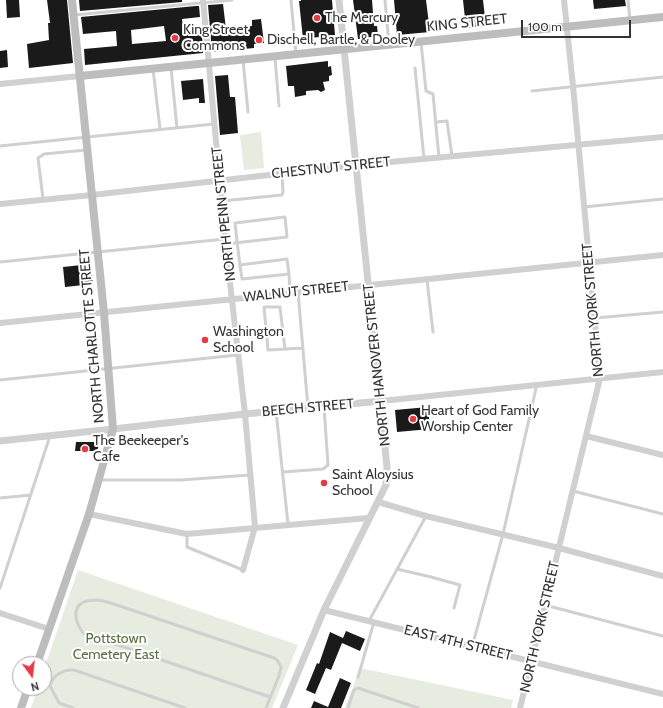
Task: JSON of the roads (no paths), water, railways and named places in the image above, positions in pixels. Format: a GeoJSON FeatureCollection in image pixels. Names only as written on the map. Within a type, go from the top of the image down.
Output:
{"type":"FeatureCollection","features":[{"type":"Feature","properties":{"kind":"main road"},"geometry":{"type":"LineString","coordinates":[[72,0],[80,76]]}},
{"type":"Feature","properties":{"kind":"main road","name":"KING STREET"},"geometry":{"type":"LineString","coordinates":[[80,76],[243,60],[344,48],[663,17]]}},
{"type":"Feature","properties":{"kind":"main road","name":"NORTH CHARLOTTE STREET"},"geometry":{"type":"LineString","coordinates":[[39,656],[89,514],[113,429],[104,313],[80,76]]}},
{"type":"Feature","properties":{"kind":"main road"},"geometry":{"type":"LineString","coordinates":[[21,708],[25,696]]}},
{"type":"Feature","properties":{"kind":"street","name":"NORTH HANOVER STREET"},"geometry":{"type":"LineString","coordinates":[[284,708],[324,610],[368,518],[386,485],[387,467],[381,401],[339,0]]}},
{"type":"Feature","properties":{"kind":"street","name":"NORTH YORK STREET"},"geometry":{"type":"LineString","coordinates":[[520,708],[600,378],[564,0]]}},
{"type":"Feature","properties":{"kind":"street","name":"NORTH PENN STREET"},"geometry":{"type":"LineString","coordinates":[[204,1],[214,124],[221,180],[237,355],[245,414],[255,527],[243,570]]}},
{"type":"Feature","properties":{"kind":"street"},"geometry":{"type":"LineString","coordinates":[[0,84],[80,76]]}},
{"type":"Feature","properties":{"kind":"street","name":"CHESTNUT STREET"},"geometry":{"type":"LineString","coordinates":[[0,204],[357,165],[663,137]]}},
{"type":"Feature","properties":{"kind":"street","name":"WALNUT STREET"},"geometry":{"type":"LineString","coordinates":[[0,323],[663,255]]}},
{"type":"Feature","properties":{"kind":"street","name":"BEECH STREET"},"geometry":{"type":"LineString","coordinates":[[0,440],[663,372]]}},
{"type":"Feature","properties":{"kind":"street"},"geometry":{"type":"LineString","coordinates":[[586,436],[663,455]]}},
{"type":"Feature","properties":{"kind":"street"},"geometry":{"type":"LineString","coordinates":[[378,502],[426,516],[559,548],[663,576]]}},
{"type":"Feature","properties":{"kind":"street"},"geometry":{"type":"LineString","coordinates":[[89,514],[187,534],[368,518]]}},
{"type":"Feature","properties":{"kind":"street","name":"EAST 4TH STREET"},"geometry":{"type":"LineString","coordinates":[[324,610],[663,694]]}},
{"type":"Feature","properties":{"kind":"street"},"geometry":{"type":"LineString","coordinates":[[0,613],[49,629]]}},
{"type":"Feature","properties":{"kind":"lane"},"geometry":{"type":"LineString","coordinates":[[74,15],[204,1],[232,0]]}},
{"type":"Feature","properties":{"kind":"lane"},"geometry":{"type":"LineString","coordinates":[[291,0],[296,54]]}},
{"type":"Feature","properties":{"kind":"lane"},"geometry":{"type":"LineString","coordinates":[[385,0],[389,44]]}},
{"type":"Feature","properties":{"kind":"lane"},"geometry":{"type":"LineString","coordinates":[[628,0],[630,20]]}},
{"type":"Feature","properties":{"kind":"lane"},"geometry":{"type":"LineString","coordinates":[[421,41],[426,91],[433,94],[439,158]]}},
{"type":"Feature","properties":{"kind":"lane"},"geometry":{"type":"LineString","coordinates":[[274,56],[279,106]]}},
{"type":"Feature","properties":{"kind":"lane"},"geometry":{"type":"LineString","coordinates":[[243,60],[248,112]]}},
{"type":"Feature","properties":{"kind":"lane"},"geometry":{"type":"LineString","coordinates":[[171,67],[177,128]]}},
{"type":"Feature","properties":{"kind":"lane"},"geometry":{"type":"LineString","coordinates":[[415,68],[424,159]]}},
{"type":"Feature","properties":{"kind":"lane"},"geometry":{"type":"LineString","coordinates":[[153,69],[160,129]]}},
{"type":"Feature","properties":{"kind":"lane"},"geometry":{"type":"LineString","coordinates":[[532,91],[663,77]]}},
{"type":"Feature","properties":{"kind":"lane"},"geometry":{"type":"LineString","coordinates":[[436,122],[447,121],[452,156]]}},
{"type":"Feature","properties":{"kind":"lane"},"geometry":{"type":"LineString","coordinates":[[0,146],[214,124]]}},
{"type":"Feature","properties":{"kind":"lane"},"geometry":{"type":"LineString","coordinates":[[43,200],[38,158],[44,154],[88,150]]}},
{"type":"Feature","properties":{"kind":"lane"},"geometry":{"type":"LineString","coordinates":[[222,201],[282,194],[282,174]]}},
{"type":"Feature","properties":{"kind":"lane"},"geometry":{"type":"LineString","coordinates":[[584,207],[663,199]]}},
{"type":"Feature","properties":{"kind":"lane"},"geometry":{"type":"LineString","coordinates":[[0,262],[97,252],[226,242],[237,243],[287,237],[285,217],[235,223],[237,243],[242,279],[289,274]]}},
{"type":"Feature","properties":{"kind":"lane"},"geometry":{"type":"LineString","coordinates":[[240,265],[287,259],[290,293]]}},
{"type":"Feature","properties":{"kind":"lane"},"geometry":{"type":"LineString","coordinates":[[427,279],[433,332]]}},
{"type":"Feature","properties":{"kind":"lane"},"geometry":{"type":"LineString","coordinates":[[298,292],[308,408]]}},
{"type":"Feature","properties":{"kind":"lane"},"geometry":{"type":"LineString","coordinates":[[285,349],[280,307],[264,307],[268,350],[303,348]]}},
{"type":"Feature","properties":{"kind":"lane"},"geometry":{"type":"LineString","coordinates":[[595,318],[663,312]]}},
{"type":"Feature","properties":{"kind":"lane"},"geometry":{"type":"LineString","coordinates":[[0,380],[237,355]]}},
{"type":"Feature","properties":{"kind":"lane"},"geometry":{"type":"LineString","coordinates":[[472,647],[503,534],[537,384]]}},
{"type":"Feature","properties":{"kind":"lane"},"geometry":{"type":"LineString","coordinates":[[283,472],[323,469],[328,465],[324,406]]}},
{"type":"Feature","properties":{"kind":"lane"},"geometry":{"type":"LineString","coordinates":[[276,411],[288,524]]}},
{"type":"Feature","properties":{"kind":"lane"},"geometry":{"type":"LineString","coordinates":[[0,588],[50,436]]}},
{"type":"Feature","properties":{"kind":"lane"},"geometry":{"type":"LineString","coordinates":[[98,480],[180,480],[250,475]]}},
{"type":"Feature","properties":{"kind":"lane"},"geometry":{"type":"LineString","coordinates":[[573,491],[663,514]]}},
{"type":"Feature","properties":{"kind":"lane"},"geometry":{"type":"LineString","coordinates":[[0,498],[31,495]]}},
{"type":"Feature","properties":{"kind":"lane"},"geometry":{"type":"LineString","coordinates":[[358,677],[372,621],[397,569],[426,516]]}},
{"type":"Feature","properties":{"kind":"lane"},"geometry":{"type":"LineString","coordinates":[[187,534],[187,547],[243,570]]}},
{"type":"Feature","properties":{"kind":"lane"},"geometry":{"type":"LineString","coordinates":[[397,569],[460,585],[454,608]]}},
{"type":"Feature","properties":{"kind":"lane"},"geometry":{"type":"LineString","coordinates":[[266,708],[279,676],[281,667],[279,662],[274,658],[104,601],[96,600],[82,604],[78,606],[75,612],[78,624],[83,633],[270,697]]}},
{"type":"Feature","properties":{"kind":"lane"},"geometry":{"type":"LineString","coordinates":[[545,605],[663,636]]}},
{"type":"Feature","properties":{"kind":"lane"},"geometry":{"type":"LineString","coordinates":[[72,708],[59,703],[50,686],[56,676],[69,670],[74,670],[185,708]]}},
{"type":"Feature","properties":{"kind":"lane"},"geometry":{"type":"LineString","coordinates":[[348,708],[354,690],[358,688],[418,708]]}},
{"type":"Feature","properties":{"kind":"place","name":"The Mercury"},"geometry":{"type":"Point","coordinates":[317,18]}},
{"type":"Feature","properties":{"kind":"place","name":"King Street Commons"},"geometry":{"type":"Point","coordinates":[175,38]}},
{"type":"Feature","properties":{"kind":"place","name":"Dischell, Bartle, & Dooley"},"geometry":{"type":"Point","coordinates":[259,40]}},
{"type":"Feature","properties":{"kind":"place","name":"Washington School"},"geometry":{"type":"Point","coordinates":[205,340]}},
{"type":"Feature","properties":{"kind":"place","name":"Heart of God Family Worship Center"},"geometry":{"type":"Point","coordinates":[413,419]}},
{"type":"Feature","properties":{"kind":"place","name":"The Beekeeper's Cafe"},"geometry":{"type":"Point","coordinates":[85,449]}},
{"type":"Feature","properties":{"kind":"place","name":"Saint Aloysius School"},"geometry":{"type":"Point","coordinates":[324,483]}},
{"type":"Feature","properties":{"kind":"park label","name":"Pottstown Cemetery East"},"geometry":{"type":"Point","coordinates":[116,648]}}]}
